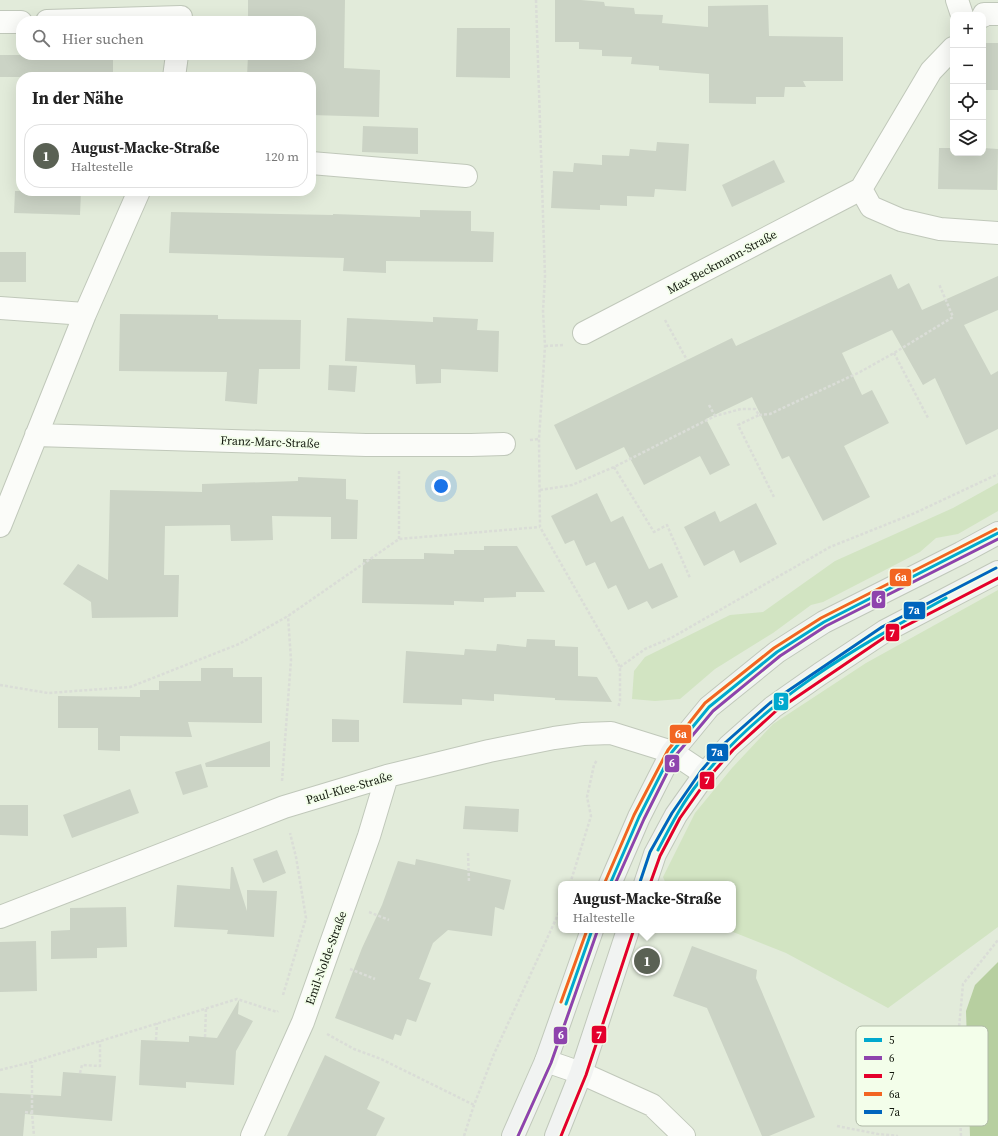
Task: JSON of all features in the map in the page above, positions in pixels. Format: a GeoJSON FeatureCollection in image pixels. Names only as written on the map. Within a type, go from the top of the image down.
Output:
{"type":"FeatureCollection","features":[{"type":"Feature","properties":{"kind":"street"},"geometry":{"type":"LineString","coordinates":[[957,0],[961,12]]}},
{"type":"Feature","properties":{"kind":"street"},"geometry":{"type":"LineString","coordinates":[[131,16],[182,13]]}},
{"type":"Feature","properties":{"kind":"street"},"geometry":{"type":"LineString","coordinates":[[986,14],[998,14]]}},
{"type":"Feature","properties":{"kind":"street"},"geometry":{"type":"LineString","coordinates":[[0,22],[16,22]]}},
{"type":"Feature","properties":{"kind":"street"},"geometry":{"type":"LineString","coordinates":[[950,51],[931,71],[861,189],[871,207],[901,220],[940,229],[998,233]]}},
{"type":"Feature","properties":{"kind":"street"},"geometry":{"type":"LineString","coordinates":[[174,72],[176,60]]}},
{"type":"Feature","properties":{"kind":"street"},"geometry":{"type":"LineString","coordinates":[[316,163],[466,176]]}},
{"type":"Feature","properties":{"kind":"street","name":"Max-Beckmann-Straße"},"geometry":{"type":"LineString","coordinates":[[584,333],[861,189]]}},
{"type":"Feature","properties":{"kind":"street"},"geometry":{"type":"LineString","coordinates":[[0,526],[85,314],[137,196]]}},
{"type":"Feature","properties":{"kind":"street"},"geometry":{"type":"LineString","coordinates":[[0,308],[85,314]]}},
{"type":"Feature","properties":{"kind":"street","name":"Franz-Marc-Straße"},"geometry":{"type":"LineString","coordinates":[[36,435],[399,445],[504,444]]}},
{"type":"Feature","properties":{"kind":"street"},"geometry":{"type":"LineString","coordinates":[[611,881],[639,817],[672,752],[710,707],[777,652],[824,622],[998,532]]}},
{"type":"Feature","properties":{"kind":"street"},"geometry":{"type":"LineString","coordinates":[[646,881],[655,854],[676,815],[705,774],[729,746],[773,707],[885,631],[998,572]]}},
{"type":"Feature","properties":{"kind":"street","name":"Paul-Klee-Straße"},"geometry":{"type":"LineString","coordinates":[[0,916],[284,807],[387,776],[489,751],[554,738],[583,734],[611,733],[672,752],[705,774]]}},
{"type":"Feature","properties":{"kind":"street","name":"Emil-Nolde-Straße"},"geometry":{"type":"LineString","coordinates":[[252,1136],[303,1022],[369,836],[387,776]]}},
{"type":"Feature","properties":{"kind":"street"},"geometry":{"type":"LineString","coordinates":[[513,1136],[546,1061],[591,933]]}},
{"type":"Feature","properties":{"kind":"street"},"geometry":{"type":"LineString","coordinates":[[556,1136],[581,1073],[627,933]]}},
{"type":"Feature","properties":{"kind":"street"},"geometry":{"type":"LineString","coordinates":[[546,1061],[581,1073],[652,1106],[684,1136]]}},
{"type":"Feature","properties":{"kind":"path"},"geometry":{"type":"LineString","coordinates":[[536,0],[545,276],[543,311],[545,346],[539,439],[540,527],[620,667],[620,701],[611,733],[594,765],[587,797],[591,816],[571,881]]}},
{"type":"Feature","properties":{"kind":"path"},"geometry":{"type":"LineString","coordinates":[[774,497],[738,425],[759,415],[770,414],[860,372],[894,353],[953,316],[939,284]]}},
{"type":"Feature","properties":{"kind":"path"},"geometry":{"type":"LineString","coordinates":[[653,298],[687,360]]}},
{"type":"Feature","properties":{"kind":"path"},"geometry":{"type":"LineString","coordinates":[[894,353],[928,418]]}},
{"type":"Feature","properties":{"kind":"path"},"geometry":{"type":"LineString","coordinates":[[710,405],[715,416]]}},
{"type":"Feature","properties":{"kind":"path"},"geometry":{"type":"LineString","coordinates":[[540,490],[572,485],[614,467],[715,416],[741,409],[755,409],[759,415]]}},
{"type":"Feature","properties":{"kind":"path"},"geometry":{"type":"LineString","coordinates":[[399,445],[399,539]]}},
{"type":"Feature","properties":{"kind":"path"},"geometry":{"type":"LineString","coordinates":[[614,467],[654,532],[667,526],[690,578]]}},
{"type":"Feature","properties":{"kind":"path"},"geometry":{"type":"LineString","coordinates":[[620,667],[645,648],[671,638],[830,547],[915,513],[998,474]]}},
{"type":"Feature","properties":{"kind":"path"},"geometry":{"type":"LineString","coordinates":[[0,685],[48,693],[130,687],[239,644],[288,616],[399,539],[540,527]]}},
{"type":"Feature","properties":{"kind":"path"},"geometry":{"type":"LineString","coordinates":[[282,998],[306,918],[296,857],[284,807],[282,786],[291,660],[288,616]]}},
{"type":"Feature","properties":{"kind":"path"},"geometry":{"type":"LineString","coordinates":[[468,853],[469,882]]}},
{"type":"Feature","properties":{"kind":"path"},"geometry":{"type":"LineString","coordinates":[[464,1136],[474,1105],[494,1054],[558,915]]}},
{"type":"Feature","properties":{"kind":"path"},"geometry":{"type":"LineString","coordinates":[[959,1026],[963,984],[998,940]]}},
{"type":"Feature","properties":{"kind":"path"},"geometry":{"type":"LineString","coordinates":[[0,1070],[32,1062],[237,999],[277,1012],[280,1005]]}},
{"type":"Feature","properties":{"kind":"path"},"geometry":{"type":"LineString","coordinates":[[205,1037],[206,1008]]}},
{"type":"Feature","properties":{"kind":"path"},"geometry":{"type":"LineString","coordinates":[[156,1040],[157,1023]]}},
{"type":"Feature","properties":{"kind":"path"},"geometry":{"type":"LineString","coordinates":[[322,1032],[354,1049],[381,1059],[474,1105]]}},
{"type":"Feature","properties":{"kind":"path"},"geometry":{"type":"LineString","coordinates":[[80,1073],[82,1065],[100,1066],[100,1041]]}},
{"type":"Feature","properties":{"kind":"path"},"geometry":{"type":"LineString","coordinates":[[32,1062],[32,1113],[34,1136]]}},
{"type":"Feature","properties":{"kind":"path"},"geometry":{"type":"LineString","coordinates":[[25,1112],[32,1113]]}},
{"type":"Feature","properties":{"kind":"path"},"geometry":{"type":"LineString","coordinates":[[837,1126],[878,1134],[898,1136]]}},
{"type":"Feature","properties":{"kind":"path"},"geometry":{"type":"LineString","coordinates":[[960,1126],[960,1136]]}},
{"type":"Feature","properties":{"kind":"green space"},"geometry":{"type":"Polygon","coordinates":[[[998,483],[998,511],[958,534],[936,538],[920,552],[823,602],[811,605],[773,633],[715,669],[680,699],[655,701],[632,699],[634,671],[645,657],[730,615],[763,612],[835,561],[953,508],[998,483]]]}},
{"type":"Feature","properties":{"kind":"green space"},"geometry":{"type":"Polygon","coordinates":[[[998,590],[998,927],[888,1008],[786,953],[736,933],[736,881],[665,881],[663,877],[695,813],[732,768],[773,724],[866,663],[998,590]]]}},
{"type":"Feature","properties":{"kind":"green space"},"geometry":{"type":"Polygon","coordinates":[[[998,962],[998,1136],[970,1136],[970,1126],[988,1126],[988,1026],[966,1026],[966,1011],[975,985],[998,962]]]}},
{"type":"Feature","properties":{"kind":"building"},"geometry":{"type":"Polygon","coordinates":[[[248,0],[345,0],[344,68],[380,70],[379,117],[316,115],[316,72],[247,72],[248,60],[316,60],[316,16],[248,16],[248,0]]]}},
{"type":"Feature","properties":{"kind":"building"},"geometry":{"type":"Polygon","coordinates":[[[555,0],[604,2],[605,6],[634,8],[635,14],[663,15],[662,23],[708,27],[708,6],[768,5],[769,36],[843,37],[843,81],[803,81],[806,87],[785,87],[784,97],[756,97],[756,104],[709,103],[709,74],[659,70],[659,66],[631,64],[632,57],[602,56],[602,50],[579,49],[579,42],[555,42],[555,0]]]}},
{"type":"Feature","properties":{"kind":"building"},"geometry":{"type":"Polygon","coordinates":[[[457,28],[510,28],[510,78],[456,77],[457,28]]]}},
{"type":"Feature","properties":{"kind":"building"},"geometry":{"type":"Polygon","coordinates":[[[986,43],[998,43],[998,90],[986,90],[986,43]]]}},
{"type":"Feature","properties":{"kind":"building"},"geometry":{"type":"Polygon","coordinates":[[[0,55],[16,55],[16,60],[113,60],[113,72],[16,72],[16,77],[0,77],[0,55]]]}},
{"type":"Feature","properties":{"kind":"building"},"geometry":{"type":"Polygon","coordinates":[[[363,126],[418,128],[418,154],[362,152],[363,126]]]}},
{"type":"Feature","properties":{"kind":"building"},"geometry":{"type":"Polygon","coordinates":[[[657,142],[689,144],[686,191],[655,189],[654,197],[627,196],[627,206],[600,205],[600,210],[551,208],[553,171],[573,172],[574,163],[602,165],[602,155],[629,156],[630,149],[656,151],[657,142]]]}},
{"type":"Feature","properties":{"kind":"building"},"geometry":{"type":"Polygon","coordinates":[[[939,148],[950,148],[950,156],[986,156],[986,148],[998,149],[997,190],[938,189],[939,148]]]}},
{"type":"Feature","properties":{"kind":"building"},"geometry":{"type":"Polygon","coordinates":[[[774,160],[785,182],[732,207],[722,185],[774,160]]]}},
{"type":"Feature","properties":{"kind":"building"},"geometry":{"type":"Polygon","coordinates":[[[15,191],[16,196],[81,196],[80,215],[14,213],[15,191]]]}},
{"type":"Feature","properties":{"kind":"building"},"geometry":{"type":"Polygon","coordinates":[[[420,210],[471,211],[471,231],[494,232],[493,262],[386,261],[386,273],[343,271],[344,258],[169,253],[171,212],[333,214],[420,217],[420,210]]]}},
{"type":"Feature","properties":{"kind":"building"},"geometry":{"type":"Polygon","coordinates":[[[0,252],[26,252],[26,282],[0,282],[0,252]]]}},
{"type":"Feature","properties":{"kind":"building"},"geometry":{"type":"Polygon","coordinates":[[[891,274],[898,289],[909,283],[922,310],[998,276],[998,310],[964,325],[991,375],[998,371],[998,429],[966,445],[935,378],[923,385],[892,330],[842,353],[862,395],[872,390],[889,423],[844,446],[870,497],[823,521],[789,456],[782,459],[752,397],[706,419],[730,465],[710,475],[700,456],[644,485],[624,447],[576,470],[554,425],[732,338],[736,346],[891,274]]]}},
{"type":"Feature","properties":{"kind":"building"},"geometry":{"type":"Polygon","coordinates":[[[120,314],[218,315],[218,319],[301,320],[300,369],[259,369],[257,404],[225,401],[227,372],[119,371],[120,314]]]}},
{"type":"Feature","properties":{"kind":"building"},"geometry":{"type":"Polygon","coordinates":[[[433,317],[478,319],[477,330],[499,331],[498,372],[441,369],[441,383],[416,384],[415,365],[345,361],[347,318],[433,322],[433,317]]]}},
{"type":"Feature","properties":{"kind":"building"},"geometry":{"type":"Polygon","coordinates":[[[329,365],[357,366],[355,392],[328,390],[329,365]]]}},
{"type":"Feature","properties":{"kind":"building"},"geometry":{"type":"Polygon","coordinates":[[[298,477],[346,479],[346,499],[358,500],[357,539],[331,539],[331,517],[272,516],[273,540],[231,541],[230,525],[165,526],[164,575],[179,575],[178,617],[92,618],[91,602],[63,584],[78,564],[108,580],[110,490],[202,492],[202,484],[298,481],[298,477]]]}},
{"type":"Feature","properties":{"kind":"building"},"geometry":{"type":"Polygon","coordinates":[[[597,493],[611,522],[623,516],[649,569],[662,563],[678,597],[652,609],[647,601],[628,610],[616,585],[608,589],[595,562],[586,566],[574,540],[565,544],[551,516],[597,493]]]}},
{"type":"Feature","properties":{"kind":"building"},"geometry":{"type":"Polygon","coordinates":[[[756,503],[777,544],[740,563],[734,550],[704,566],[684,527],[715,511],[720,522],[756,503]]]}},
{"type":"Feature","properties":{"kind":"building"},"geometry":{"type":"Polygon","coordinates":[[[484,546],[517,546],[545,592],[516,592],[516,597],[484,598],[484,602],[454,601],[454,605],[362,603],[363,559],[424,559],[424,553],[454,554],[454,550],[484,550],[484,546]]]}},
{"type":"Feature","properties":{"kind":"building"},"geometry":{"type":"Polygon","coordinates":[[[527,639],[555,640],[555,646],[578,647],[578,676],[597,677],[612,702],[555,700],[555,698],[494,694],[494,701],[462,699],[462,705],[403,703],[406,651],[464,655],[465,649],[496,651],[497,644],[526,647],[527,639]]]}},
{"type":"Feature","properties":{"kind":"building"},"geometry":{"type":"Polygon","coordinates":[[[201,668],[233,668],[233,677],[262,677],[262,723],[188,722],[192,737],[120,736],[120,751],[98,750],[98,728],[58,728],[58,696],[140,697],[140,690],[159,690],[159,681],[201,681],[201,668]]]}},
{"type":"Feature","properties":{"kind":"building"},"geometry":{"type":"Polygon","coordinates":[[[332,719],[359,720],[359,742],[332,742],[332,719]]]}},
{"type":"Feature","properties":{"kind":"building"},"geometry":{"type":"Polygon","coordinates":[[[270,741],[270,767],[206,767],[205,763],[270,741]]]}},
{"type":"Feature","properties":{"kind":"building"},"geometry":{"type":"Polygon","coordinates":[[[201,764],[208,787],[183,795],[175,772],[201,764]]]}},
{"type":"Feature","properties":{"kind":"building"},"geometry":{"type":"Polygon","coordinates":[[[130,789],[139,813],[72,838],[63,815],[130,789]]]}},
{"type":"Feature","properties":{"kind":"building"},"geometry":{"type":"Polygon","coordinates":[[[0,805],[28,805],[28,836],[0,835],[0,805]]]}},
{"type":"Feature","properties":{"kind":"building"},"geometry":{"type":"Polygon","coordinates":[[[465,806],[519,809],[518,832],[463,829],[465,806]]]}},
{"type":"Feature","properties":{"kind":"building"},"geometry":{"type":"Polygon","coordinates":[[[277,850],[286,873],[263,883],[253,859],[277,850]]]}},
{"type":"Feature","properties":{"kind":"building"},"geometry":{"type":"Polygon","coordinates":[[[416,859],[511,880],[504,910],[495,907],[492,936],[448,930],[433,943],[419,979],[431,983],[416,1022],[407,1019],[401,1036],[395,1034],[393,1040],[335,1018],[362,948],[382,905],[398,861],[415,865],[416,859]]]}},
{"type":"Feature","properties":{"kind":"building"},"geometry":{"type":"Polygon","coordinates":[[[231,867],[233,867],[247,911],[247,890],[277,891],[274,937],[227,934],[228,930],[174,927],[177,885],[230,889],[231,867]]]}},
{"type":"Feature","properties":{"kind":"building"},"geometry":{"type":"Polygon","coordinates":[[[126,907],[127,947],[97,948],[97,958],[51,959],[51,931],[70,930],[70,908],[126,907]]]}},
{"type":"Feature","properties":{"kind":"building"},"geometry":{"type":"Polygon","coordinates":[[[36,941],[37,991],[0,992],[0,942],[36,941]]]}},
{"type":"Feature","properties":{"kind":"building"},"geometry":{"type":"Polygon","coordinates":[[[692,946],[757,970],[756,978],[815,1117],[769,1136],[762,1136],[707,1008],[673,996],[692,946]]]}},
{"type":"Feature","properties":{"kind":"building"},"geometry":{"type":"Polygon","coordinates":[[[239,1000],[238,1014],[253,1021],[236,1051],[234,1085],[186,1082],[186,1088],[139,1085],[141,1040],[189,1042],[189,1036],[217,1038],[239,1000]]]}},
{"type":"Feature","properties":{"kind":"building"},"geometry":{"type":"Polygon","coordinates":[[[325,1055],[380,1082],[367,1109],[385,1118],[376,1136],[287,1136],[325,1055]]]}},
{"type":"Feature","properties":{"kind":"building"},"geometry":{"type":"Polygon","coordinates":[[[63,1072],[116,1076],[112,1121],[25,1114],[23,1136],[0,1136],[0,1093],[61,1096],[63,1072]]]}},
{"type":"Feature","properties":{"kind":"transit line","name":"6a"},"geometry":{"type":"LineString","coordinates":[[605,881],[634,815],[668,750],[705,703],[774,648],[821,618],[996,529]]}},
{"type":"Feature","properties":{"kind":"transit line","name":"5"},"geometry":{"type":"LineString","coordinates":[[611,881],[639,817],[672,752],[709,707],[777,652],[824,622],[998,533]]}},
{"type":"Feature","properties":{"kind":"transit line","name":"6"},"geometry":{"type":"LineString","coordinates":[[616,881],[644,819],[676,755],[713,711],[780,656],[826,626],[998,539]]}},
{"type":"Feature","properties":{"kind":"transit line","name":"7a"},"geometry":{"type":"LineString","coordinates":[[640,881],[650,852],[672,813],[701,771],[726,742],[770,703],[882,627],[996,568]]}},
{"type":"Feature","properties":{"kind":"transit line","name":"7"},"geometry":{"type":"LineString","coordinates":[[651,881],[660,856],[680,818],[709,777],[733,750],[776,711],[888,635],[998,578]]}},
{"type":"Feature","properties":{"kind":"transit line","name":"5"},"geometry":{"type":"LineString","coordinates":[[658,850],[687,798],[699,782],[724,753],[752,726],[781,701],[845,656],[946,598]]}},
{"type":"Feature","properties":{"kind":"transit line","name":"6a"},"geometry":{"type":"LineString","coordinates":[[561,1002],[586,933]]}},
{"type":"Feature","properties":{"kind":"transit line","name":"5"},"geometry":{"type":"LineString","coordinates":[[566,1004],[591,933]]}},
{"type":"Feature","properties":{"kind":"transit line","name":"6"},"geometry":{"type":"LineString","coordinates":[[518,1136],[551,1063],[597,933]]}},
{"type":"Feature","properties":{"kind":"transit line","name":"7"},"geometry":{"type":"LineString","coordinates":[[561,1136],[586,1075],[633,933]]}},
{"type":"Feature","properties":{"kind":"place","name":"August-Macke-Straße"},"geometry":{"type":"Point","coordinates":[647,961]}}]}
